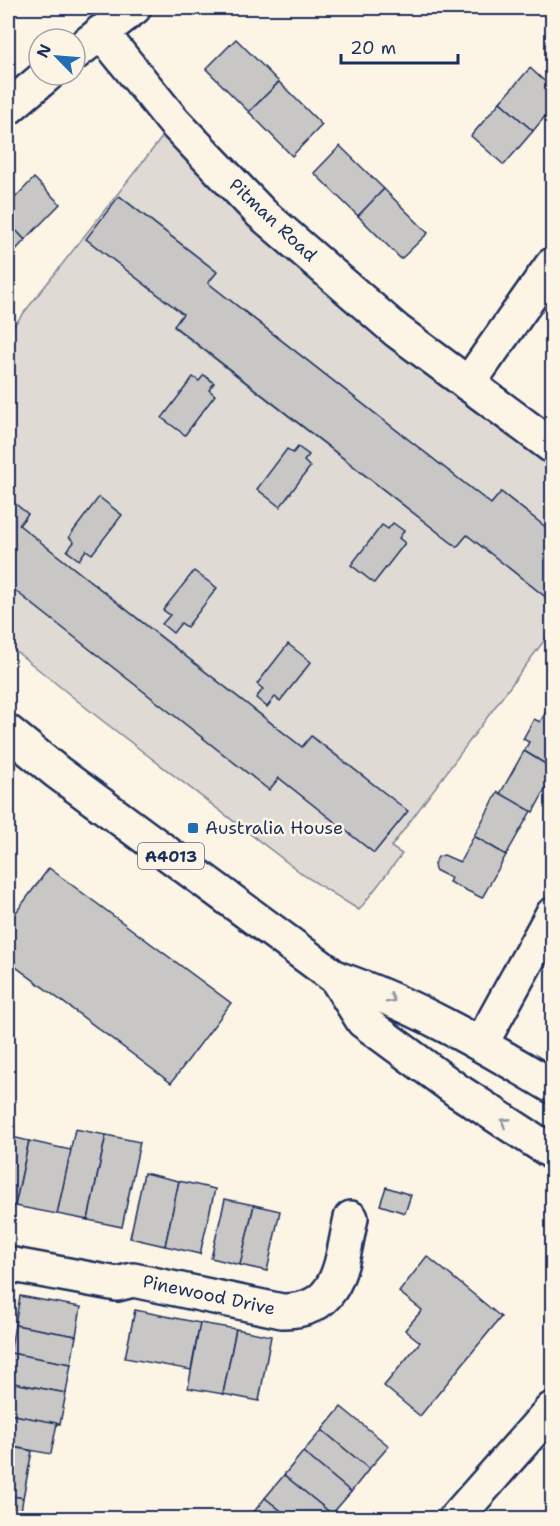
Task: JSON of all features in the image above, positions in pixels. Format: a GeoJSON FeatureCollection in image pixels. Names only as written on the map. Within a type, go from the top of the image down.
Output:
{"type":"FeatureCollection","features":[{"type":"Feature","properties":{"kind":"street"},"geometry":{"type":"LineString","coordinates":[[87,43],[134,8]]}},
{"type":"Feature","properties":{"kind":"street","name":"Pitman Road"},"geometry":{"type":"LineString","coordinates":[[101,32],[174,122],[261,213],[389,324],[552,446]]}},
{"type":"Feature","properties":{"kind":"street"},"geometry":{"type":"LineString","coordinates":[[8,108],[33,87]]}},
{"type":"Feature","properties":{"kind":"street"},"geometry":{"type":"LineString","coordinates":[[468,384],[552,265]]}},
{"type":"Feature","properties":{"kind":"street","name":"A4013"},"geometry":{"type":"LineString","coordinates":[[8,732],[66,779],[336,978],[379,993],[481,1044],[552,1086]]}},
{"type":"Feature","properties":{"kind":"street"},"geometry":{"type":"LineString","coordinates":[[481,1044],[552,915]]}},
{"type":"Feature","properties":{"kind":"street","name":"A4013"},"geometry":{"type":"LineString","coordinates":[[336,978],[363,1021],[458,1091],[552,1152]]}},
{"type":"Feature","properties":{"kind":"street","name":"Pinewood Drive"},"geometry":{"type":"LineString","coordinates":[[8,1264],[117,1284],[133,1280],[282,1311],[299,1311],[314,1306],[335,1284],[351,1218]]}},
{"type":"Feature","properties":{"kind":"street"},"geometry":{"type":"LineString","coordinates":[[456,1518],[552,1409]]}},
{"type":"Feature","properties":{"kind":"shaded area"},"geometry":{"type":"Polygon","coordinates":[[[174,122],[552,446],[552,532],[501,492],[491,504],[208,283],[216,271],[120,196],[87,239],[183,314],[174,327],[457,547],[467,535],[552,602],[552,630],[391,847],[402,854],[359,910],[305,876],[8,645],[8,585],[269,789],[279,778],[374,853],[407,811],[312,736],[302,747],[19,525],[28,514],[8,498],[8,333],[174,122]]]}},
{"type":"Feature","properties":{"kind":"building"},"geometry":{"type":"Polygon","coordinates":[[[236,39],[279,82],[249,112],[206,69],[236,39]]]}},
{"type":"Feature","properties":{"kind":"building"},"geometry":{"type":"Polygon","coordinates":[[[530,68],[552,88],[552,108],[533,131],[500,102],[530,68]]]}},
{"type":"Feature","properties":{"kind":"building"},"geometry":{"type":"Polygon","coordinates":[[[279,82],[322,125],[292,156],[249,112],[279,82]]]}},
{"type":"Feature","properties":{"kind":"building"},"geometry":{"type":"Polygon","coordinates":[[[500,102],[533,131],[504,165],[471,136],[500,102]]]}},
{"type":"Feature","properties":{"kind":"building"},"geometry":{"type":"Polygon","coordinates":[[[340,146],[384,189],[358,216],[314,173],[340,146]]]}},
{"type":"Feature","properties":{"kind":"building"},"geometry":{"type":"Polygon","coordinates":[[[34,178],[60,204],[25,240],[8,222],[8,205],[34,178]]]}},
{"type":"Feature","properties":{"kind":"building"},"geometry":{"type":"Polygon","coordinates":[[[384,189],[428,233],[401,259],[358,216],[384,189]]]}},
{"type":"Feature","properties":{"kind":"building"},"geometry":{"type":"Polygon","coordinates":[[[119,196],[217,272],[208,283],[491,504],[501,492],[552,532],[552,602],[467,535],[457,547],[174,326],[183,314],[86,239],[119,196]]]}},
{"type":"Feature","properties":{"kind":"building"},"geometry":{"type":"Polygon","coordinates":[[[8,222],[25,240],[8,258],[8,222]]]}},
{"type":"Feature","properties":{"kind":"building"},"geometry":{"type":"Polygon","coordinates":[[[204,375],[214,383],[209,390],[215,395],[185,435],[162,418],[193,377],[199,381],[204,375]]]}},
{"type":"Feature","properties":{"kind":"building"},"geometry":{"type":"Polygon","coordinates":[[[298,447],[309,455],[304,461],[310,467],[280,507],[257,489],[287,449],[293,453],[298,447]]]}},
{"type":"Feature","properties":{"kind":"building"},"geometry":{"type":"Polygon","coordinates":[[[99,497],[122,515],[92,554],[86,550],[79,560],[67,551],[74,542],[69,537],[99,497]]]}},
{"type":"Feature","properties":{"kind":"building"},"geometry":{"type":"Polygon","coordinates":[[[8,498],[28,514],[19,525],[162,638],[302,747],[311,736],[408,811],[374,853],[279,778],[269,790],[8,585],[8,498]]]}},
{"type":"Feature","properties":{"kind":"building"},"geometry":{"type":"Polygon","coordinates":[[[393,523],[404,531],[399,538],[405,543],[374,583],[351,565],[382,525],[388,529],[393,523]]]}},
{"type":"Feature","properties":{"kind":"building"},"geometry":{"type":"Polygon","coordinates":[[[194,571],[217,588],[187,627],[181,623],[173,633],[162,624],[170,615],[163,610],[194,571]]]}},
{"type":"Feature","properties":{"kind":"building"},"geometry":{"type":"Polygon","coordinates":[[[288,644],[311,662],[280,701],[275,697],[267,707],[256,698],[263,689],[257,684],[288,644]]]}},
{"type":"Feature","properties":{"kind":"building"},"geometry":{"type":"Polygon","coordinates":[[[549,707],[552,709],[552,768],[524,751],[529,742],[523,739],[534,719],[540,722],[549,707]]]}},
{"type":"Feature","properties":{"kind":"building"},"geometry":{"type":"Polygon","coordinates":[[[524,751],[552,768],[552,777],[533,812],[500,794],[524,751]]]}},
{"type":"Feature","properties":{"kind":"building"},"geometry":{"type":"Polygon","coordinates":[[[498,792],[531,811],[506,855],[474,836],[498,792]]]}},
{"type":"Feature","properties":{"kind":"building"},"geometry":{"type":"Polygon","coordinates":[[[474,836],[506,855],[482,898],[449,882],[451,878],[435,870],[434,864],[438,857],[444,855],[460,862],[474,836]]]}},
{"type":"Feature","properties":{"kind":"building"},"geometry":{"type":"Polygon","coordinates":[[[49,868],[231,1003],[171,1083],[8,961],[8,923],[49,868]]]}},
{"type":"Feature","properties":{"kind":"building"},"geometry":{"type":"Polygon","coordinates":[[[75,1129],[106,1135],[88,1220],[57,1214],[75,1129]]]}},
{"type":"Feature","properties":{"kind":"building"},"geometry":{"type":"Polygon","coordinates":[[[106,1135],[140,1142],[122,1227],[88,1220],[106,1135]]]}},
{"type":"Feature","properties":{"kind":"building"},"geometry":{"type":"Polygon","coordinates":[[[8,1136],[29,1141],[15,1206],[8,1204],[8,1136]]]}},
{"type":"Feature","properties":{"kind":"building"},"geometry":{"type":"Polygon","coordinates":[[[29,1141],[71,1150],[57,1214],[15,1206],[29,1141]]]}},
{"type":"Feature","properties":{"kind":"building"},"geometry":{"type":"Polygon","coordinates":[[[144,1173],[179,1181],[165,1246],[130,1238],[144,1173]]]}},
{"type":"Feature","properties":{"kind":"building"},"geometry":{"type":"Polygon","coordinates":[[[179,1181],[215,1189],[200,1254],[165,1246],[179,1181]]]}},
{"type":"Feature","properties":{"kind":"building"},"geometry":{"type":"Polygon","coordinates":[[[386,1187],[411,1195],[405,1213],[380,1205],[386,1187]]]}},
{"type":"Feature","properties":{"kind":"building"},"geometry":{"type":"Polygon","coordinates":[[[225,1199],[254,1205],[240,1265],[211,1258],[225,1199]]]}},
{"type":"Feature","properties":{"kind":"building"},"geometry":{"type":"Polygon","coordinates":[[[254,1205],[280,1211],[267,1271],[240,1265],[254,1205]]]}},
{"type":"Feature","properties":{"kind":"building"},"geometry":{"type":"Polygon","coordinates":[[[427,1256],[501,1317],[420,1416],[384,1386],[420,1342],[405,1330],[422,1310],[399,1292],[427,1256]]]}},
{"type":"Feature","properties":{"kind":"building"},"geometry":{"type":"Polygon","coordinates":[[[20,1296],[81,1307],[76,1336],[15,1325],[20,1296]]]}},
{"type":"Feature","properties":{"kind":"building"},"geometry":{"type":"Polygon","coordinates":[[[135,1310],[200,1323],[191,1370],[125,1358],[135,1310]]]}},
{"type":"Feature","properties":{"kind":"building"},"geometry":{"type":"Polygon","coordinates":[[[200,1323],[236,1329],[223,1394],[188,1388],[200,1323]]]}},
{"type":"Feature","properties":{"kind":"building"},"geometry":{"type":"Polygon","coordinates":[[[15,1325],[76,1336],[71,1364],[10,1353],[15,1325]]]}},
{"type":"Feature","properties":{"kind":"building"},"geometry":{"type":"Polygon","coordinates":[[[236,1329],[271,1336],[259,1401],[223,1394],[236,1329]]]}},
{"type":"Feature","properties":{"kind":"building"},"geometry":{"type":"Polygon","coordinates":[[[10,1353],[71,1364],[66,1393],[8,1382],[10,1353]]]}},
{"type":"Feature","properties":{"kind":"building"},"geometry":{"type":"Polygon","coordinates":[[[8,1382],[66,1393],[60,1424],[8,1414],[8,1382]]]}},
{"type":"Feature","properties":{"kind":"building"},"geometry":{"type":"Polygon","coordinates":[[[341,1407],[389,1446],[369,1469],[322,1430],[341,1407]]]}},
{"type":"Feature","properties":{"kind":"building"},"geometry":{"type":"Polygon","coordinates":[[[8,1414],[57,1423],[51,1454],[8,1446],[8,1414]]]}},
{"type":"Feature","properties":{"kind":"building"},"geometry":{"type":"Polygon","coordinates":[[[322,1430],[369,1469],[351,1492],[303,1452],[322,1430]]]}},
{"type":"Feature","properties":{"kind":"building"},"geometry":{"type":"Polygon","coordinates":[[[8,1446],[32,1451],[23,1498],[8,1495],[8,1446]]]}},
{"type":"Feature","properties":{"kind":"building"},"geometry":{"type":"Polygon","coordinates":[[[303,1452],[351,1492],[332,1514],[284,1475],[303,1452]]]}},
{"type":"Feature","properties":{"kind":"building"},"geometry":{"type":"Polygon","coordinates":[[[284,1475],[332,1514],[328,1518],[290,1518],[265,1498],[284,1475]]]}},
{"type":"Feature","properties":{"kind":"building"},"geometry":{"type":"Polygon","coordinates":[[[8,1495],[23,1498],[20,1518],[8,1518],[8,1495]]]}},
{"type":"Feature","properties":{"kind":"building"},"geometry":{"type":"Polygon","coordinates":[[[265,1498],[290,1518],[249,1518],[265,1498]]]}},
{"type":"Feature","properties":{"kind":"place","name":"Australia House"},"geometry":{"type":"Point","coordinates":[193,828]}}]}
